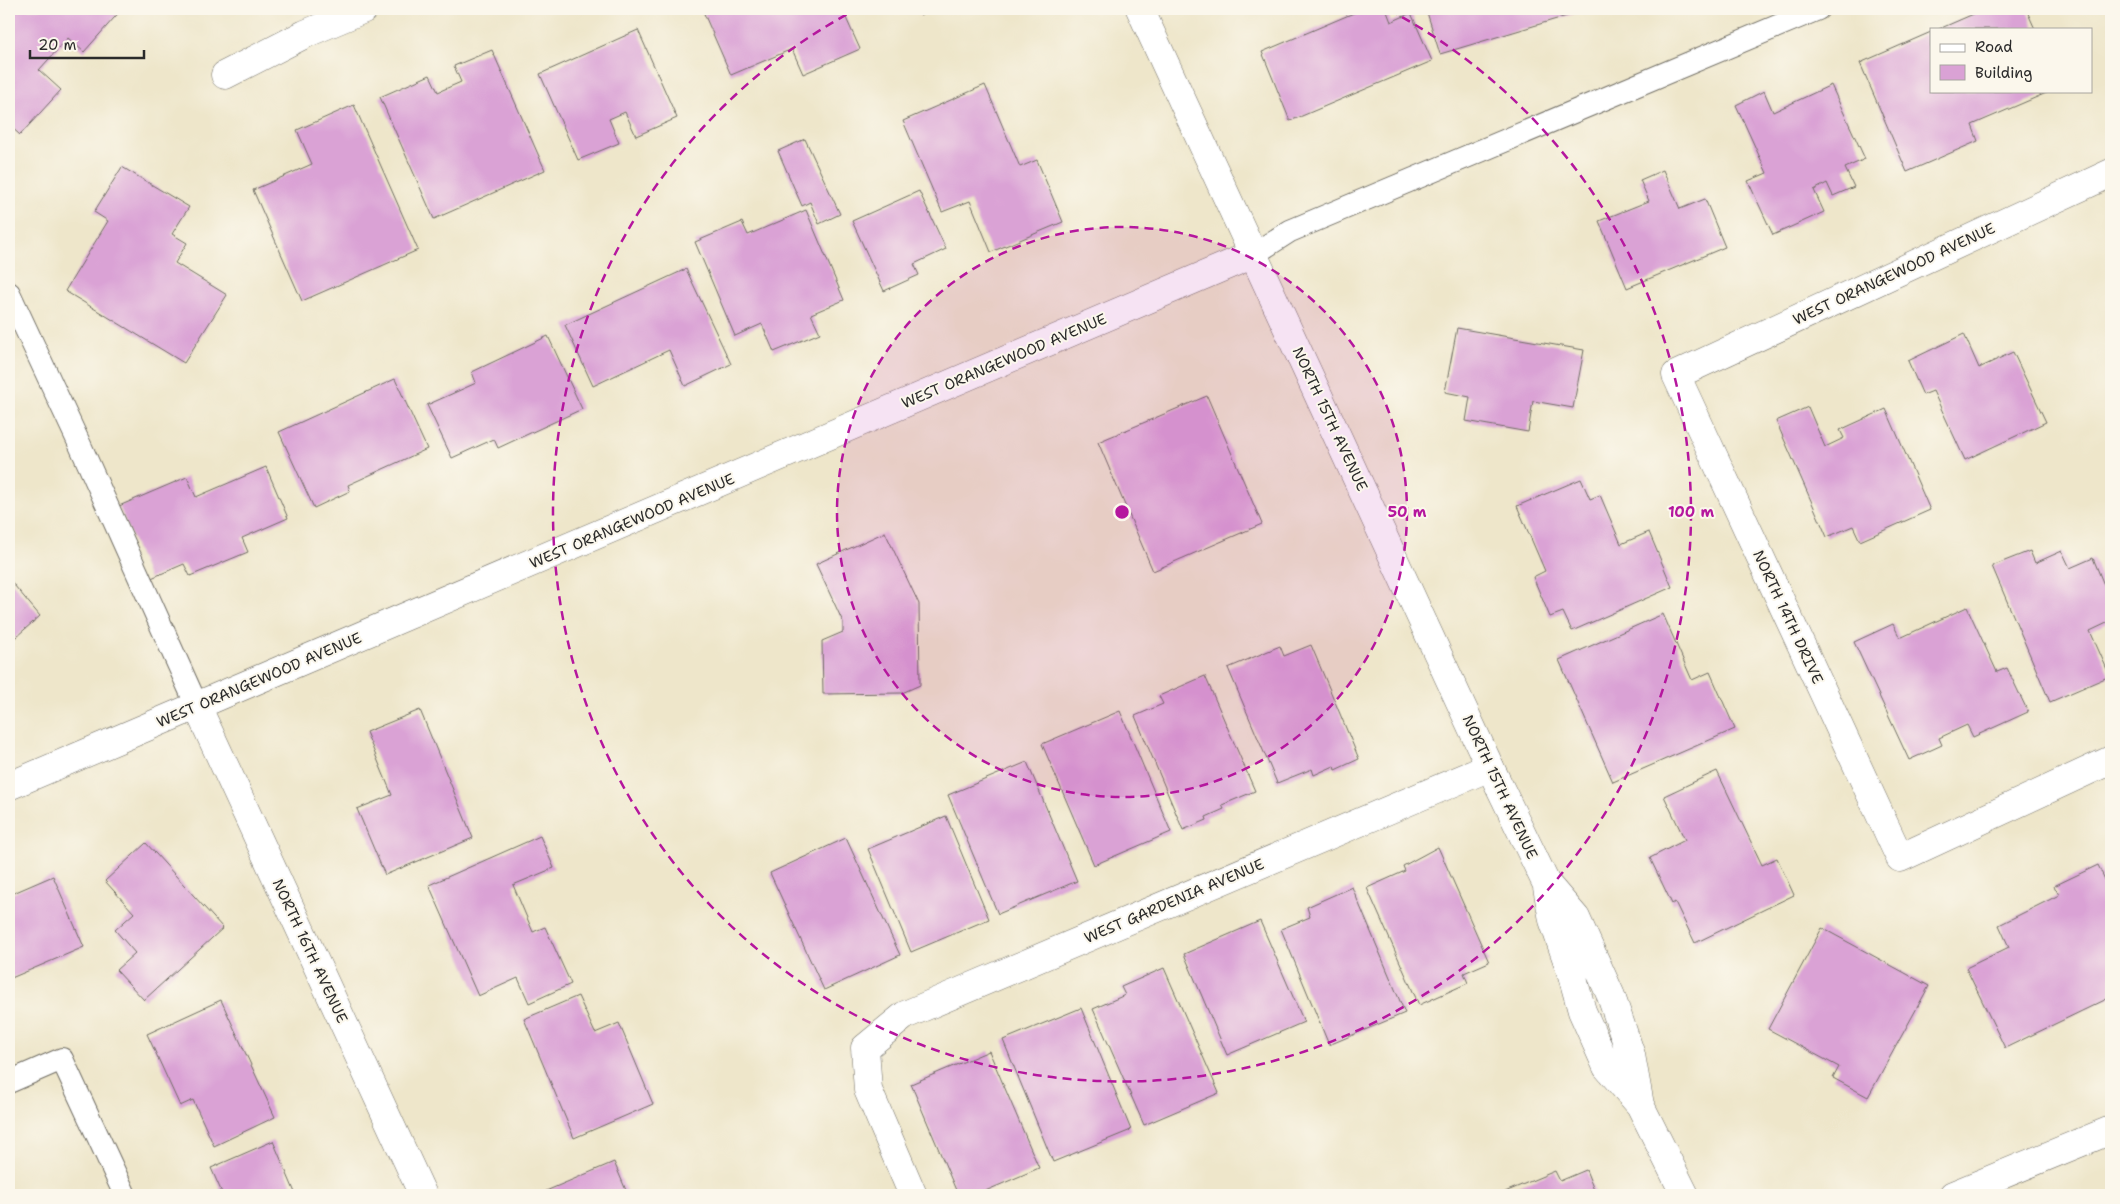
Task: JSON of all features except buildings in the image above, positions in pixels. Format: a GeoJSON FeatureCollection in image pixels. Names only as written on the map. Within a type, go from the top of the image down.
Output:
{"type":"FeatureCollection","features":[{"type":"Feature","properties":{"kind":"street"},"geometry":{"type":"LineString","coordinates":[[225,75],[305,34],[364,9]]}},
{"type":"Feature","properties":{"kind":"street","name":"NORTH 15TH AVENUE"},"geometry":{"type":"LineString","coordinates":[[1140,9],[1490,767],[1546,883],[1576,918],[1611,996],[1631,1055],[1640,1105],[1685,1195]]}},
{"type":"Feature","properties":{"kind":"street","name":"WEST ORANGEWOOD AVENUE"},"geometry":{"type":"LineString","coordinates":[[1676,376],[2111,173]]}},
{"type":"Feature","properties":{"kind":"street","name":"WEST ORANGEWOOD AVENUE"},"geometry":{"type":"LineString","coordinates":[[9,786],[1254,254]]}},
{"type":"Feature","properties":{"kind":"street","name":"NORTH 14TH DRIVE"},"geometry":{"type":"LineString","coordinates":[[1676,376],[1900,858],[2111,760]]}},
{"type":"Feature","properties":{"kind":"street","name":"NORTH 16TH AVENUE"},"geometry":{"type":"LineString","coordinates":[[198,706],[423,1195]]}},
{"type":"Feature","properties":{"kind":"street","name":"WEST GARDENIA AVENUE"},"geometry":{"type":"LineString","coordinates":[[913,1195],[868,1090],[865,1048],[905,1015],[1490,767]]}},
{"type":"Feature","properties":{"kind":"street"},"geometry":{"type":"LineString","coordinates":[[1953,1195],[2111,1130]]}},
{"type":"Feature","properties":{"kind":"lane"},"geometry":{"type":"LineString","coordinates":[[1254,254],[1290,231],[1818,9]]}},
{"type":"Feature","properties":{"kind":"lane"},"geometry":{"type":"LineString","coordinates":[[9,293],[198,706]]}},
{"type":"Feature","properties":{"kind":"lane"},"geometry":{"type":"LineString","coordinates":[[9,1082],[62,1059],[125,1195]]}}]}
